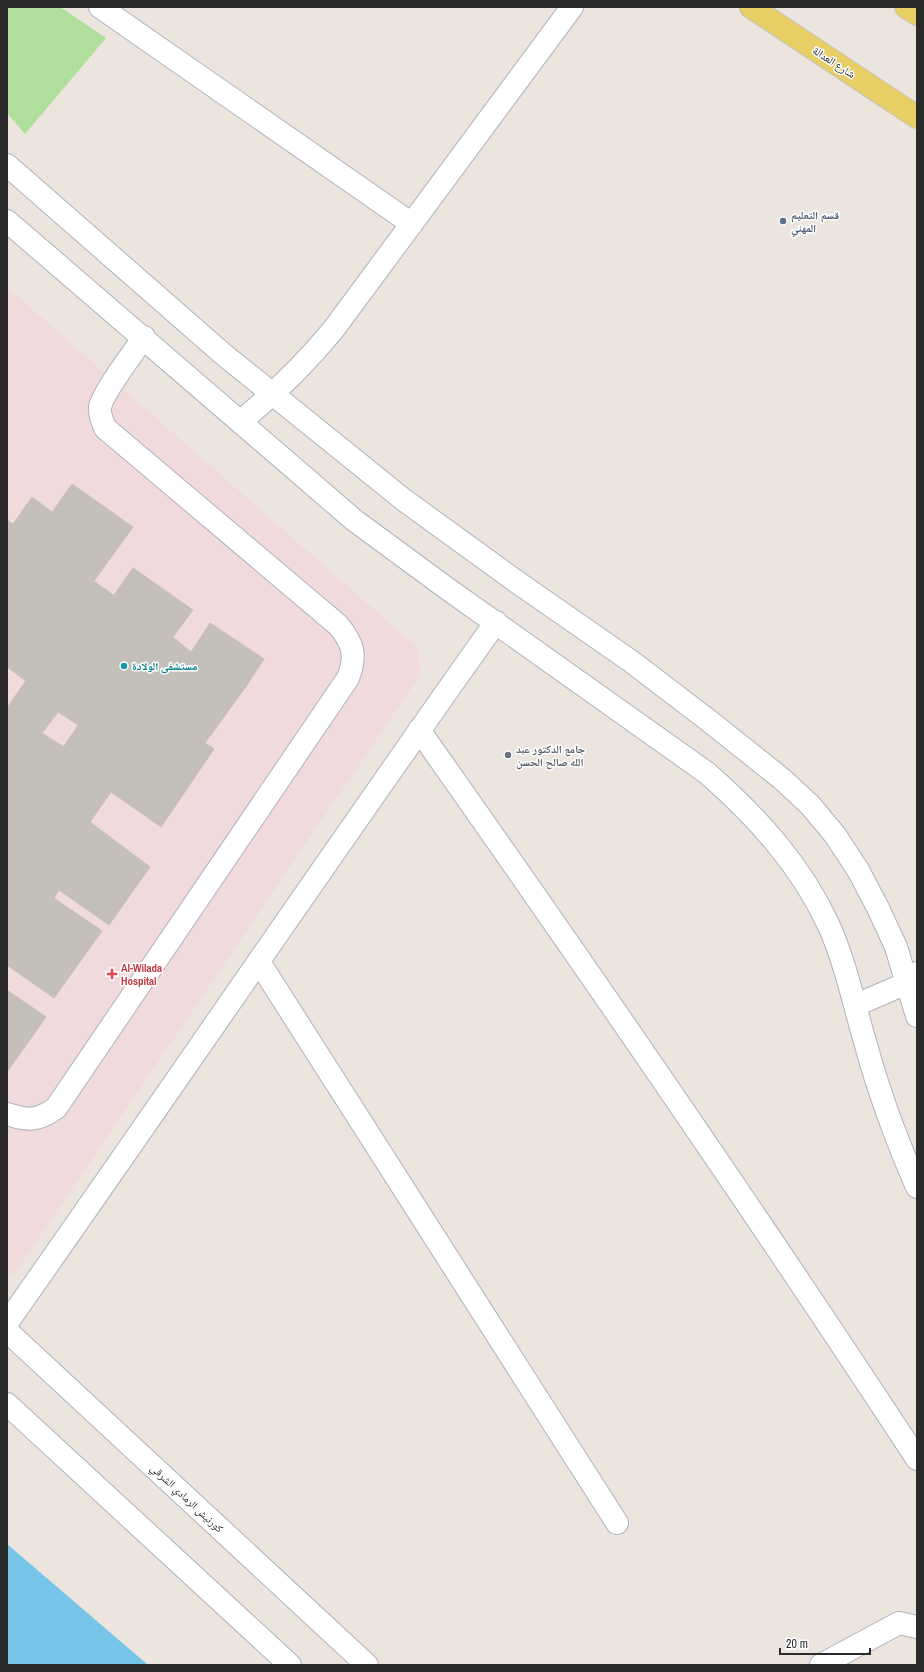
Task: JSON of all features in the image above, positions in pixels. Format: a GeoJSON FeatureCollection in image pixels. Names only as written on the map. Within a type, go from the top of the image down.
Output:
{"type":"FeatureCollection","features":[{"type":"Feature","properties":{"kind":"main road","name":"شارع العدالة"},"geometry":{"type":"LineString","coordinates":[[750,7],[917,117]]}},
{"type":"Feature","properties":{"kind":"main road"},"geometry":{"type":"LineString","coordinates":[[906,7],[917,14]]}},
{"type":"Feature","properties":{"kind":"street"},"geometry":{"type":"LineString","coordinates":[[100,7],[412,224]]}},
{"type":"Feature","properties":{"kind":"street"},"geometry":{"type":"LineString","coordinates":[[240,422],[272,395],[324,340],[412,224],[572,7]]}},
{"type":"Feature","properties":{"kind":"street"},"geometry":{"type":"LineString","coordinates":[[7,165],[272,395],[404,500],[517,582],[632,662],[782,779],[810,805],[835,834],[847,852],[878,908],[912,978],[917,1016]]}},
{"type":"Feature","properties":{"kind":"street"},"geometry":{"type":"LineString","coordinates":[[7,221],[144,337],[354,520],[445,587],[707,773],[739,801],[768,831],[793,864],[812,894],[842,958],[856,1005],[865,1044],[881,1094],[904,1158],[917,1187]]}},
{"type":"Feature","properties":{"kind":"street"},"geometry":{"type":"LineString","coordinates":[[7,1114],[18,1118],[35,1119],[45,1116],[56,1108],[348,678],[353,666],[353,650],[346,634],[338,624],[105,428],[101,418],[100,408],[104,396],[144,337]]}},
{"type":"Feature","properties":{"kind":"street"},"geometry":{"type":"LineString","coordinates":[[7,1323],[419,730],[496,622]]}},
{"type":"Feature","properties":{"kind":"street"},"geometry":{"type":"LineString","coordinates":[[419,730],[689,1117],[828,1323],[917,1459]]}},
{"type":"Feature","properties":{"kind":"street"},"geometry":{"type":"LineString","coordinates":[[259,962],[617,1523]]}},
{"type":"Feature","properties":{"kind":"street"},"geometry":{"type":"LineString","coordinates":[[856,1005],[912,978]]}},
{"type":"Feature","properties":{"kind":"street","name":"كورنيش الرمادي الشرقي"},"geometry":{"type":"LineString","coordinates":[[7,1331],[367,1665]]}},
{"type":"Feature","properties":{"kind":"street"},"geometry":{"type":"LineString","coordinates":[[7,1404],[290,1665]]}},
{"type":"Feature","properties":{"kind":"street"},"geometry":{"type":"LineString","coordinates":[[821,1665],[899,1623],[917,1627]]}},
{"type":"Feature","properties":{"kind":"shaded area","name":"Al-Wilada Hospital"},"geometry":{"type":"Polygon","coordinates":[[[7,287],[418,648],[420,675],[15,1273],[7,1276],[7,287]]]}},
{"type":"Feature","properties":{"kind":"green space"},"geometry":{"type":"Polygon","coordinates":[[[7,7],[60,7],[106,38],[25,134],[7,113],[7,7]]]}},
{"type":"Feature","properties":{"kind":"water"},"geometry":{"type":"Polygon","coordinates":[[[7,1544],[148,1665],[7,1665],[7,1544]]]}},
{"type":"Feature","properties":{"kind":"building"},"geometry":{"type":"Polygon","coordinates":[[[72,484],[133,527],[94,581],[34,538],[72,484]]]}},
{"type":"Feature","properties":{"kind":"building"},"geometry":{"type":"Polygon","coordinates":[[[32,497],[52,512],[34,538],[13,524],[32,497]]]}},
{"type":"Feature","properties":{"kind":"building","name":"مستشفى الولادة"},"geometry":{"type":"Polygon","coordinates":[[[7,520],[173,637],[191,652],[245,688],[205,743],[124,688],[92,734],[58,712],[42,733],[78,756],[51,795],[7,764],[7,708],[54,640],[7,607],[7,520]]]}},
{"type":"Feature","properties":{"kind":"building"},"geometry":{"type":"Polygon","coordinates":[[[133,568],[193,610],[173,637],[114,595],[133,568]]]}},
{"type":"Feature","properties":{"kind":"building"},"geometry":{"type":"Polygon","coordinates":[[[7,607],[54,640],[26,681],[7,667],[7,607]]]}},
{"type":"Feature","properties":{"kind":"building"},"geometry":{"type":"Polygon","coordinates":[[[210,623],[264,659],[245,688],[191,652],[210,623]]]}},
{"type":"Feature","properties":{"kind":"building"},"geometry":{"type":"Polygon","coordinates":[[[124,688],[214,749],[161,827],[111,792],[90,822],[51,795],[78,756],[64,746],[79,724],[92,734],[124,688]]]}},
{"type":"Feature","properties":{"kind":"building"},"geometry":{"type":"Polygon","coordinates":[[[7,765],[90,822],[150,867],[109,925],[59,890],[54,898],[102,931],[54,998],[7,965],[7,765]]]}},
{"type":"Feature","properties":{"kind":"building"},"geometry":{"type":"Polygon","coordinates":[[[7,990],[46,1017],[7,1072],[7,990]]]}},
{"type":"Feature","properties":{"kind":"place","name":"قسم التعليم المهني"},"geometry":{"type":"Point","coordinates":[783,221]}},
{"type":"Feature","properties":{"kind":"place","name":"مستشفى الولادة"},"geometry":{"type":"Point","coordinates":[124,666]}},
{"type":"Feature","properties":{"kind":"place","name":"جامع الدكتور عبد الله صالح الحسن"},"geometry":{"type":"Point","coordinates":[508,755]}},
{"type":"Feature","properties":{"kind":"place","name":"Al-Wilada Hospital"},"geometry":{"type":"Point","coordinates":[112,974]}}]}
